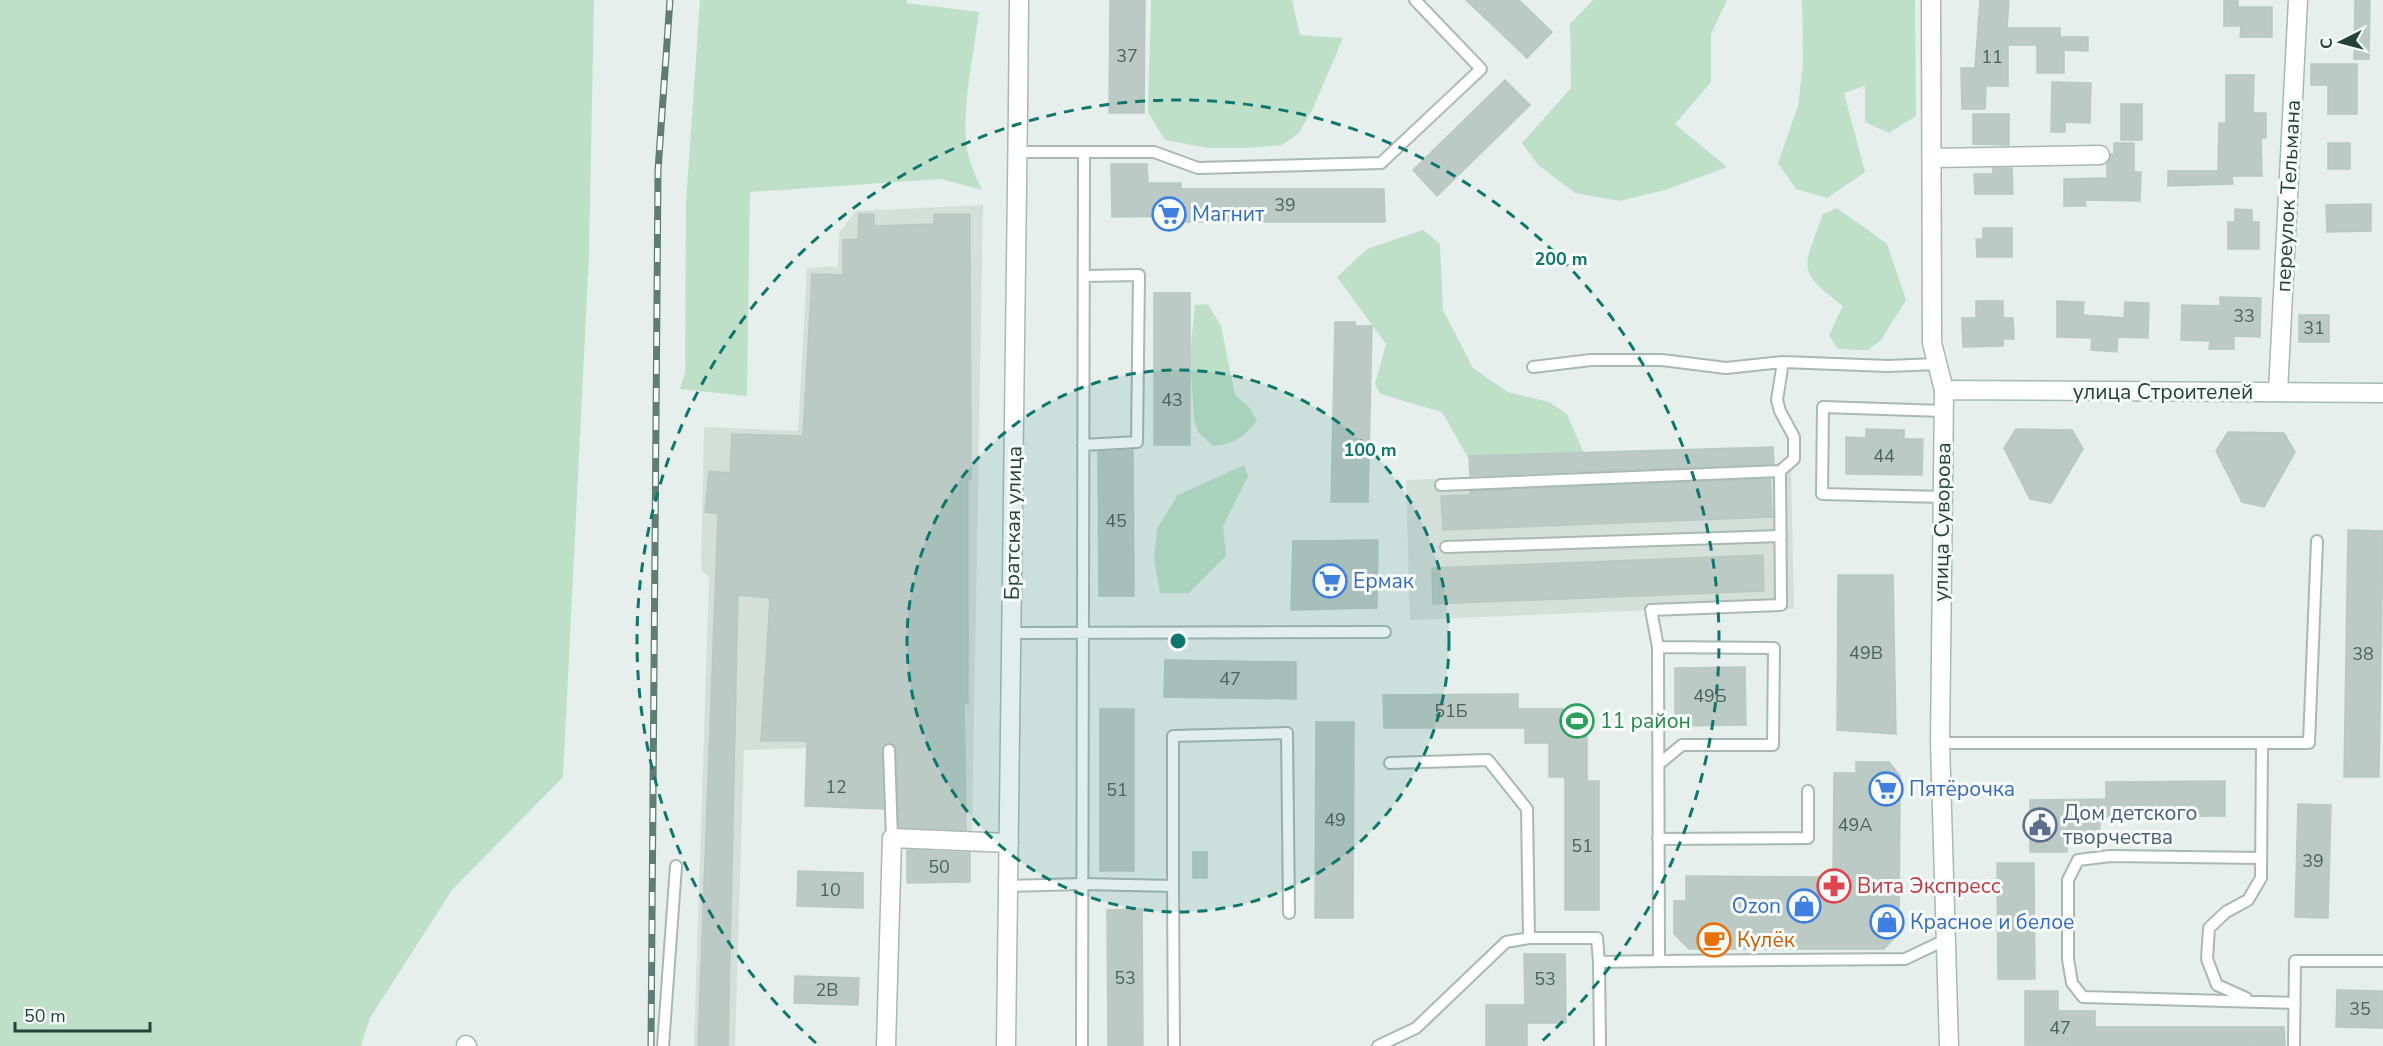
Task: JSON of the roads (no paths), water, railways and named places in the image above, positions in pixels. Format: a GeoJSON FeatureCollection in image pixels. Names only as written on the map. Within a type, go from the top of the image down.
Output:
{"type":"FeatureCollection","features":[{"type":"Feature","properties":{"kind":"street","name":"Братская улица"},"geometry":{"type":"LineString","coordinates":[[1006,1046],[1019,0]]}},
{"type":"Feature","properties":{"kind":"street","name":"улица Суворова"},"geometry":{"type":"LineString","coordinates":[[1931,0],[1932,343],[1944,390],[1940,743],[1949,1046]]}},
{"type":"Feature","properties":{"kind":"street","name":"переулок Тельмана"},"geometry":{"type":"LineString","coordinates":[[2278,392],[2298,0]]}},
{"type":"Feature","properties":{"kind":"street"},"geometry":{"type":"LineString","coordinates":[[1932,158],[2100,155]]}},
{"type":"Feature","properties":{"kind":"street","name":"улица Строителей"},"geometry":{"type":"LineString","coordinates":[[1944,390],[2383,393]]}},
{"type":"Feature","properties":{"kind":"street"},"geometry":{"type":"LineString","coordinates":[[886,1046],[891,838],[1009,843]]}},
{"type":"Feature","properties":{"kind":"lane"},"geometry":{"type":"LineString","coordinates":[[1017,152],[1154,152],[1198,168],[1381,163],[1481,69],[1415,0]]}},
{"type":"Feature","properties":{"kind":"lane"},"geometry":{"type":"LineString","coordinates":[[1082,1046],[1084,152]]}},
{"type":"Feature","properties":{"kind":"lane"},"geometry":{"type":"LineString","coordinates":[[1083,276],[1139,275],[1137,442],[1083,445]]}},
{"type":"Feature","properties":{"kind":"lane"},"geometry":{"type":"LineString","coordinates":[[1533,367],[1591,360],[1662,360],[1726,368],[1783,362],[1888,366],[1937,364]]}},
{"type":"Feature","properties":{"kind":"lane"},"geometry":{"type":"LineString","coordinates":[[1441,485],[1780,471],[1794,459],[1794,437],[1780,411],[1777,400],[1783,362]]}},
{"type":"Feature","properties":{"kind":"lane"},"geometry":{"type":"LineString","coordinates":[[1942,497],[1822,494],[1822,429],[1823,407],[1943,411]]}},
{"type":"Feature","properties":{"kind":"lane"},"geometry":{"type":"LineString","coordinates":[[1659,961],[1658,647],[1651,610],[1781,605],[1780,471]]}},
{"type":"Feature","properties":{"kind":"lane"},"geometry":{"type":"LineString","coordinates":[[1446,547],[1781,536]]}},
{"type":"Feature","properties":{"kind":"lane"},"geometry":{"type":"LineString","coordinates":[[1940,743],[2309,743],[2317,541]]}},
{"type":"Feature","properties":{"kind":"lane"},"geometry":{"type":"LineString","coordinates":[[1011,633],[1385,632]]}},
{"type":"Feature","properties":{"kind":"lane"},"geometry":{"type":"LineString","coordinates":[[1658,647],[1774,648],[1773,745],[1682,745],[1659,764]]}},
{"type":"Feature","properties":{"kind":"lane"},"geometry":{"type":"LineString","coordinates":[[1174,1046],[1173,736],[1287,733],[1289,913]]}},
{"type":"Feature","properties":{"kind":"lane"},"geometry":{"type":"LineString","coordinates":[[2252,1001],[2217,985],[2207,959],[2209,928],[2226,912],[2248,900],[2261,878],[2262,744]]}},
{"type":"Feature","properties":{"kind":"lane"},"geometry":{"type":"LineString","coordinates":[[889,750],[891,838]]}},
{"type":"Feature","properties":{"kind":"lane"},"geometry":{"type":"LineString","coordinates":[[1390,763],[1488,760],[1527,809],[1529,938]]}},
{"type":"Feature","properties":{"kind":"lane"},"geometry":{"type":"LineString","coordinates":[[1658,839],[1808,838],[1808,791]]}},
{"type":"Feature","properties":{"kind":"lane"},"geometry":{"type":"LineString","coordinates":[[2261,858],[2110,856],[2078,860],[2068,880],[2068,959],[2072,983],[2083,998],[2295,1003]]}},
{"type":"Feature","properties":{"kind":"lane"},"geometry":{"type":"LineString","coordinates":[[663,1046],[676,866]]}},
{"type":"Feature","properties":{"kind":"lane"},"geometry":{"type":"LineString","coordinates":[[1008,886],[1173,886]]}},
{"type":"Feature","properties":{"kind":"lane"},"geometry":{"type":"LineString","coordinates":[[1378,1046],[1416,1028],[1506,942],[1529,938],[1597,938],[1600,1046]]}},
{"type":"Feature","properties":{"kind":"lane"},"geometry":{"type":"LineString","coordinates":[[1599,962],[1905,959],[1945,940]]}},
{"type":"Feature","properties":{"kind":"lane"},"geometry":{"type":"LineString","coordinates":[[2294,1046],[2295,961],[2383,961]]}},
{"type":"Feature","properties":{"kind":"railway"},"geometry":{"type":"LineString","coordinates":[[651,1046],[658,170],[670,0]]}},
{"type":"Feature","properties":{"kind":"place","name":"Магнит"},"geometry":{"type":"Point","coordinates":[1169,214]}},
{"type":"Feature","properties":{"kind":"place","name":"Ермак"},"geometry":{"type":"Point","coordinates":[1330,581]}},
{"type":"Feature","properties":{"kind":"place","name":"11 район"},"geometry":{"type":"Point","coordinates":[1577,721]}},
{"type":"Feature","properties":{"kind":"place","name":"Пятёрочка"},"geometry":{"type":"Point","coordinates":[1886,789]}},
{"type":"Feature","properties":{"kind":"place","name":"Дом детского творчества"},"geometry":{"type":"Point","coordinates":[2040,825]}},
{"type":"Feature","properties":{"kind":"place","name":"Вита Экспресс"},"geometry":{"type":"Point","coordinates":[1834,886]}},
{"type":"Feature","properties":{"kind":"place","name":"Ozon"},"geometry":{"type":"Point","coordinates":[1804,906]}},
{"type":"Feature","properties":{"kind":"place","name":"Красное и белое"},"geometry":{"type":"Point","coordinates":[1887,922]}},
{"type":"Feature","properties":{"kind":"place","name":"Кулёк"},"geometry":{"type":"Point","coordinates":[1714,940]}}]}
